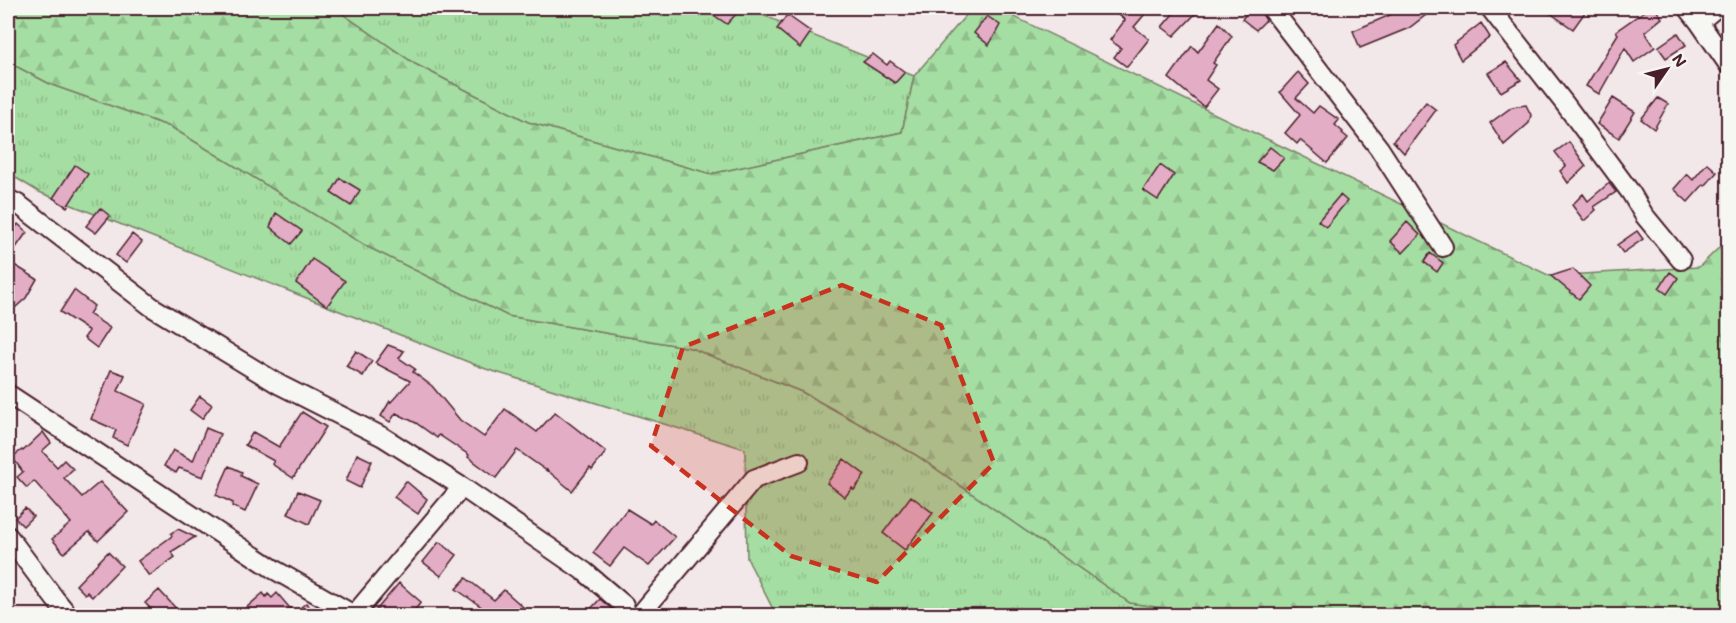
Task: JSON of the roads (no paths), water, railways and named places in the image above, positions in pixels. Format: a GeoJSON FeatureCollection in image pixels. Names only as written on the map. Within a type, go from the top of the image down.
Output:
{"type":"FeatureCollection","features":[{"type":"Feature","properties":{"kind":"street"},"geometry":{"type":"LineString","coordinates":[[1270,8],[1379,148],[1443,248]]}},
{"type":"Feature","properties":{"kind":"street"},"geometry":{"type":"LineString","coordinates":[[1688,8],[1728,64]]}},
{"type":"Feature","properties":{"kind":"street"},"geometry":{"type":"LineString","coordinates":[[1700,22],[1716,8]]}},
{"type":"Feature","properties":{"kind":"street"},"geometry":{"type":"LineString","coordinates":[[1496,10],[1524,54],[1565,104],[1631,193],[1644,215],[1681,260]]}},
{"type":"Feature","properties":{"kind":"street"},"geometry":{"type":"LineString","coordinates":[[8,199],[18,204],[152,307],[280,385],[383,437],[462,487],[585,572],[624,605],[627,615]]}},
{"type":"Feature","properties":{"kind":"street"},"geometry":{"type":"LineString","coordinates":[[8,394],[275,570],[354,615],[462,487]]}},
{"type":"Feature","properties":{"kind":"street"},"geometry":{"type":"LineString","coordinates":[[639,615],[754,479],[799,462]]}},
{"type":"Feature","properties":{"kind":"street"},"geometry":{"type":"LineString","coordinates":[[8,536],[69,615]]}}]}
